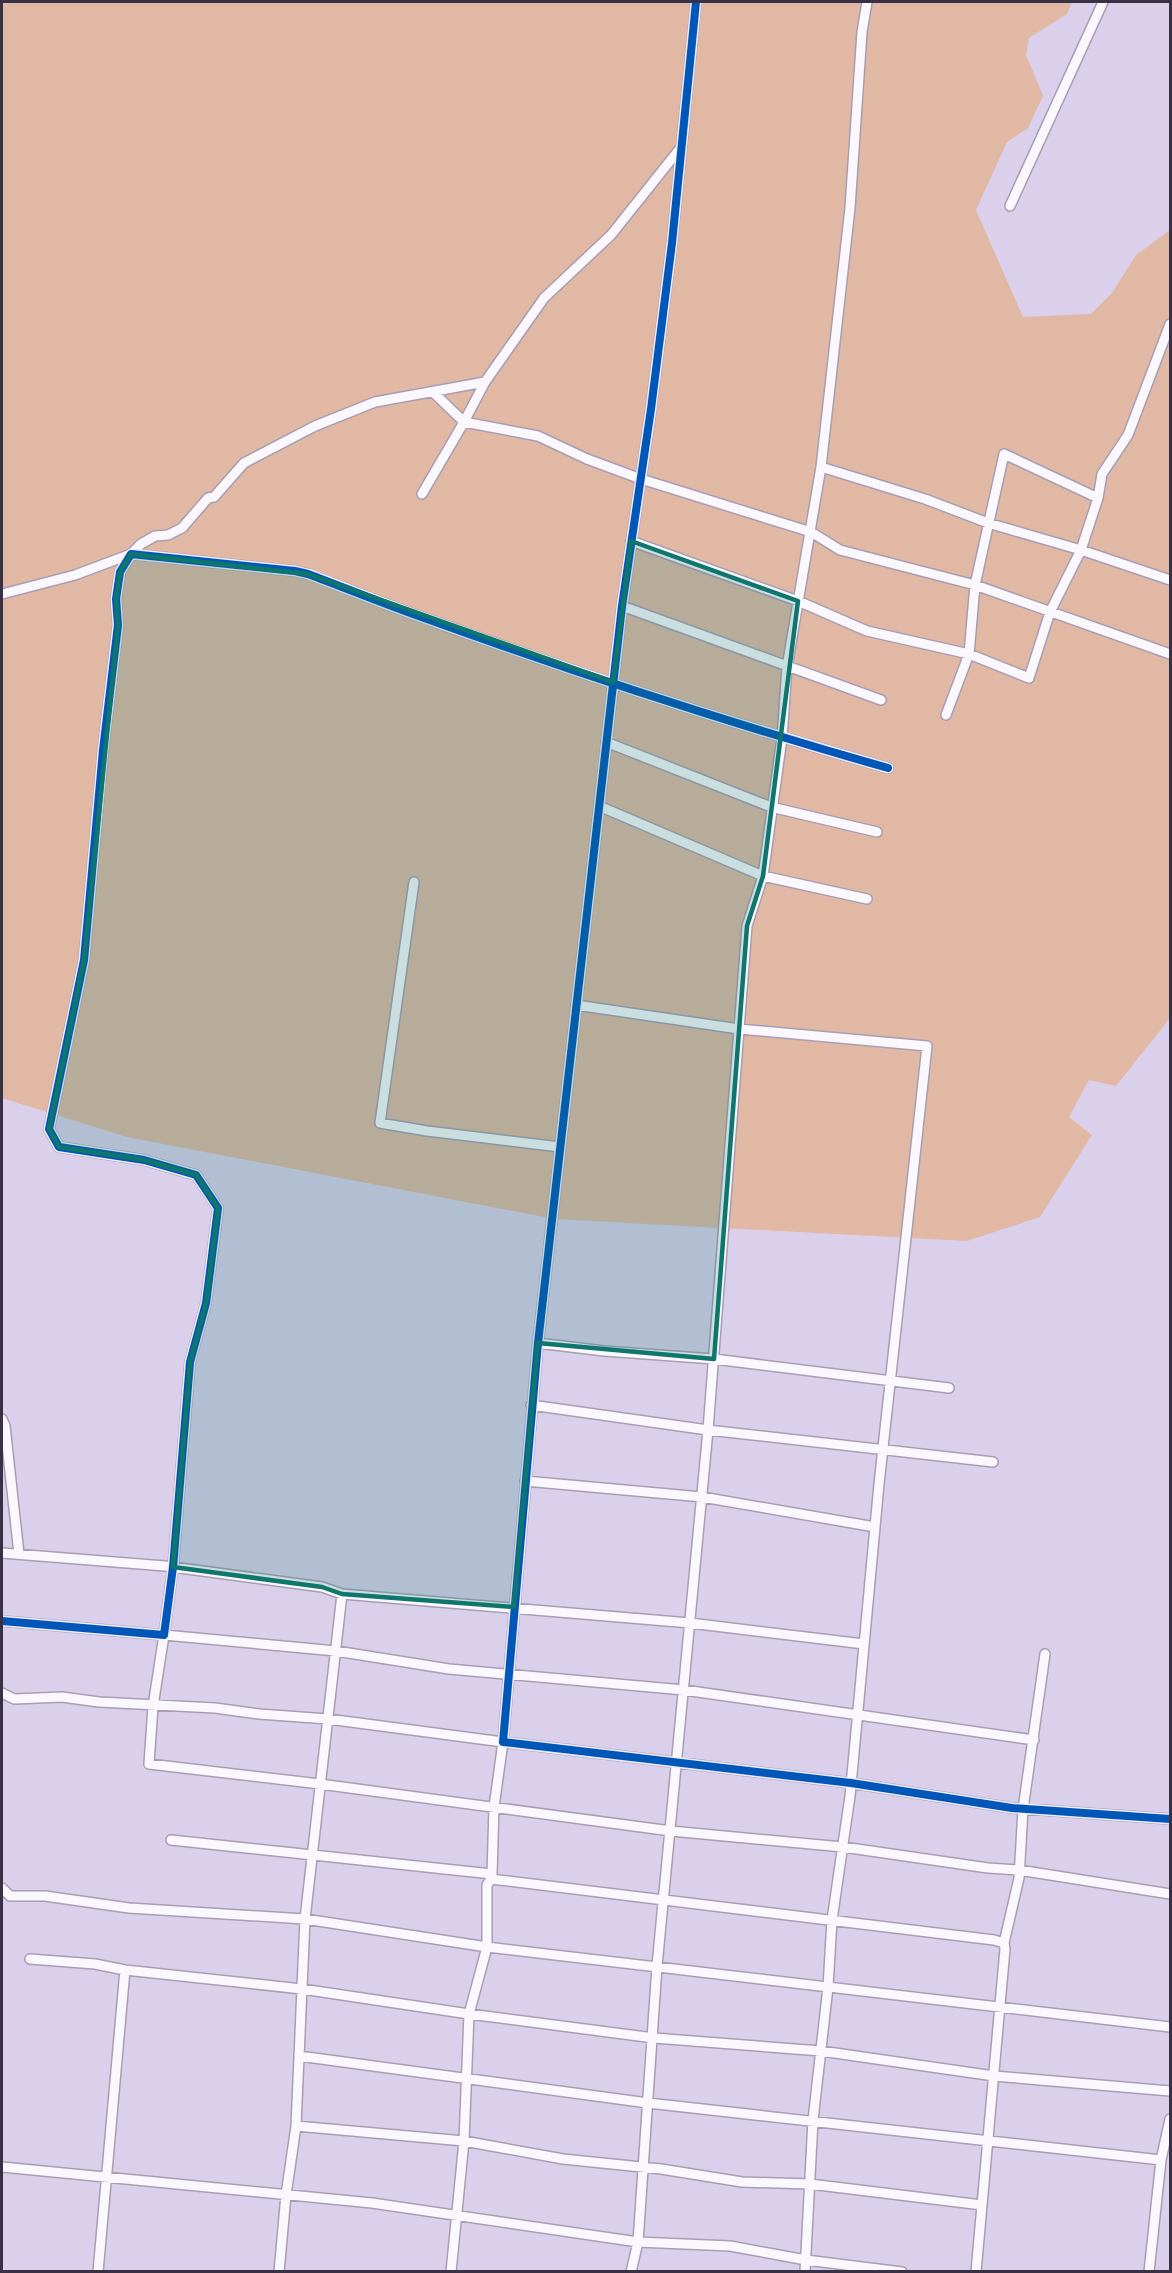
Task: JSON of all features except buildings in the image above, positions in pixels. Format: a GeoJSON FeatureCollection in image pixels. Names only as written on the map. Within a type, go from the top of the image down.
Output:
{"type":"FeatureCollection","features":[{"type":"Feature","properties":{"kind":"street"},"geometry":{"type":"LineString","coordinates":[[451,2271],[464,2141],[469,2014],[487,1947],[488,1885],[491,1876],[494,1807],[503,1742],[531,1405],[622,606],[672,243],[696,2]]}},
{"type":"Feature","properties":{"kind":"street"},"geometry":{"type":"LineString","coordinates":[[631,2271],[638,2242],[654,2038],[657,1966],[708,1430],[747,926],[763,876],[782,738],[787,667],[821,467],[850,208],[862,32],[867,2]]}},
{"type":"Feature","properties":{"kind":"street"},"geometry":{"type":"LineString","coordinates":[[1010,206],[1103,2]]}},
{"type":"Feature","properties":{"kind":"street"},"geometry":{"type":"LineString","coordinates":[[422,494],[485,382],[544,298],[611,235],[682,146]]}},
{"type":"Feature","properties":{"kind":"street"},"geometry":{"type":"LineString","coordinates":[[631,541],[798,601],[867,631],[969,654],[1029,678],[1050,612],[1081,550],[1098,498],[1102,474],[1128,435],[1170,324]]}},
{"type":"Feature","properties":{"kind":"street"},"geometry":{"type":"LineString","coordinates":[[485,382],[375,402],[315,426],[244,463],[214,497],[208,498],[182,528],[168,535],[155,536],[141,544],[131,554],[120,572],[116,599],[118,625],[103,750],[84,960],[49,1129],[59,1147],[144,1160],[195,1175],[218,1208],[206,1303],[190,1362],[172,1567],[153,1706],[149,1764],[320,1784],[671,1832],[843,1847],[988,1869],[1019,1870],[1170,1894]]}},
{"type":"Feature","properties":{"kind":"street"},"geometry":{"type":"LineString","coordinates":[[433,392],[464,422],[538,436],[587,459],[641,479],[811,532],[840,550],[975,585],[1170,654]]}},
{"type":"Feature","properties":{"kind":"street"},"geometry":{"type":"LineString","coordinates":[[946,716],[969,654],[975,585],[1004,454],[1098,498]]}},
{"type":"Feature","properties":{"kind":"street"},"geometry":{"type":"LineString","coordinates":[[821,467],[925,499],[988,523],[1081,550],[1170,580]]}},
{"type":"Feature","properties":{"kind":"street"},"geometry":{"type":"LineString","coordinates":[[2,594],[75,574],[131,554],[295,571],[427,619],[613,682],[782,738],[888,768]]}},
{"type":"Feature","properties":{"kind":"street"},"geometry":{"type":"LineString","coordinates":[[622,606],[881,700]]}},
{"type":"Feature","properties":{"kind":"street"},"geometry":{"type":"LineString","coordinates":[[606,742],[771,807],[877,832]]}},
{"type":"Feature","properties":{"kind":"street"},"geometry":{"type":"LineString","coordinates":[[598,806],[763,876],[867,899]]}},
{"type":"Feature","properties":{"kind":"street"},"geometry":{"type":"LineString","coordinates":[[414,882],[380,1123],[560,1147]]}},
{"type":"Feature","properties":{"kind":"street"},"geometry":{"type":"LineString","coordinates":[[576,1005],[739,1029],[927,1047],[875,1527],[851,1783],[832,1920],[828,1987],[813,2120],[805,2271]]}},
{"type":"Feature","properties":{"kind":"street"},"geometry":{"type":"LineString","coordinates":[[538,1343],[604,1351],[714,1359],[949,1388]]}},
{"type":"Feature","properties":{"kind":"street"},"geometry":{"type":"LineString","coordinates":[[531,1405],[708,1430],[993,1462]]}},
{"type":"Feature","properties":{"kind":"street"},"geometry":{"type":"LineString","coordinates":[[2,1419],[5,1425],[19,1554]]}},
{"type":"Feature","properties":{"kind":"street"},"geometry":{"type":"LineString","coordinates":[[525,1481],[702,1497],[875,1527]]}},
{"type":"Feature","properties":{"kind":"street"},"geometry":{"type":"LineString","coordinates":[[2,1552],[172,1567],[322,1587],[342,1594],[690,1623],[864,1644]]}},
{"type":"Feature","properties":{"kind":"street"},"geometry":{"type":"LineString","coordinates":[[279,2271],[286,2194],[296,2126],[305,1919],[342,1594]]}},
{"type":"Feature","properties":{"kind":"street"},"geometry":{"type":"LineString","coordinates":[[2,1621],[336,1651],[449,1669],[684,1690],[1034,1740]]}},
{"type":"Feature","properties":{"kind":"street"},"geometry":{"type":"LineString","coordinates":[[976,2271],[1001,2007],[1004,1943],[1019,1870],[1023,1809],[1045,1654]]}},
{"type":"Feature","properties":{"kind":"street"},"geometry":{"type":"LineString","coordinates":[[2,1693],[14,1699],[62,1697],[99,1702],[215,1708],[328,1719],[677,1764],[851,1783],[1023,1809],[1170,1820]]}},
{"type":"Feature","properties":{"kind":"street"},"geometry":{"type":"LineString","coordinates":[[171,1840],[312,1854],[491,1876],[664,1901],[1004,1943]]}},
{"type":"Feature","properties":{"kind":"street"},"geometry":{"type":"LineString","coordinates":[[2,1888],[10,1896],[45,1896],[129,1908],[305,1919],[487,1947],[1170,2027]]}},
{"type":"Feature","properties":{"kind":"street"},"geometry":{"type":"LineString","coordinates":[[30,1959],[95,1964],[125,1970],[302,1989],[654,2038],[821,2051],[994,2076],[1170,2091]]}},
{"type":"Feature","properties":{"kind":"street"},"geometry":{"type":"LineString","coordinates":[[98,2271],[125,1970]]}},
{"type":"Feature","properties":{"kind":"street"},"geometry":{"type":"LineString","coordinates":[[299,2056],[648,2103],[1161,2160]]}},
{"type":"Feature","properties":{"kind":"street"},"geometry":{"type":"LineString","coordinates":[[1149,2271],[1161,2160],[1170,2119]]}},
{"type":"Feature","properties":{"kind":"street"},"geometry":{"type":"LineString","coordinates":[[296,2126],[464,2141],[563,2159],[643,2167],[742,2182],[810,2184],[982,2205]]}},
{"type":"Feature","properties":{"kind":"street"},"geometry":{"type":"LineString","coordinates":[[2,2167],[372,2203],[638,2242],[730,2246],[806,2260],[902,2271]]}},
{"type":"Feature","properties":{"kind":"highlighted area"},"geometry":{"type":"Polygon","coordinates":[[[631,541],[798,601],[763,876],[747,926],[714,1359],[538,1343],[514,1607],[342,1594],[322,1587],[173,1567],[190,1362],[206,1303],[218,1208],[196,1175],[144,1160],[59,1147],[49,1129],[84,960],[118,625],[116,599],[120,572],[131,554],[308,574],[613,682],[631,541]]]}},
{"type":"Feature","properties":{"kind":"shaded area"},"geometry":{"type":"Polygon","coordinates":[[[2,2],[1072,2],[1067,14],[1029,38],[1026,55],[1043,96],[1028,128],[1007,142],[976,210],[1023,317],[1091,314],[1112,293],[1136,255],[1170,230],[1170,1018],[1116,1086],[1089,1080],[1069,1117],[1092,1135],[1040,1217],[967,1241],[555,1219],[127,1137],[2,1098],[2,2]]]}},
{"type":"Feature","properties":{"kind":"cycle path"},"geometry":{"type":"LineString","coordinates":[[696,2],[672,243],[651,409],[622,606],[538,1343],[503,1742],[851,1783],[1012,1808],[1170,1819]]}},
{"type":"Feature","properties":{"kind":"cycle path"},"geometry":{"type":"LineString","coordinates":[[2,1621],[164,1635],[173,1567],[190,1362],[206,1303],[218,1208],[196,1175],[144,1160],[59,1147],[49,1129],[84,960],[103,750],[118,625],[116,599],[120,572],[131,554],[308,574],[412,614],[599,679],[888,768]]}}]}
